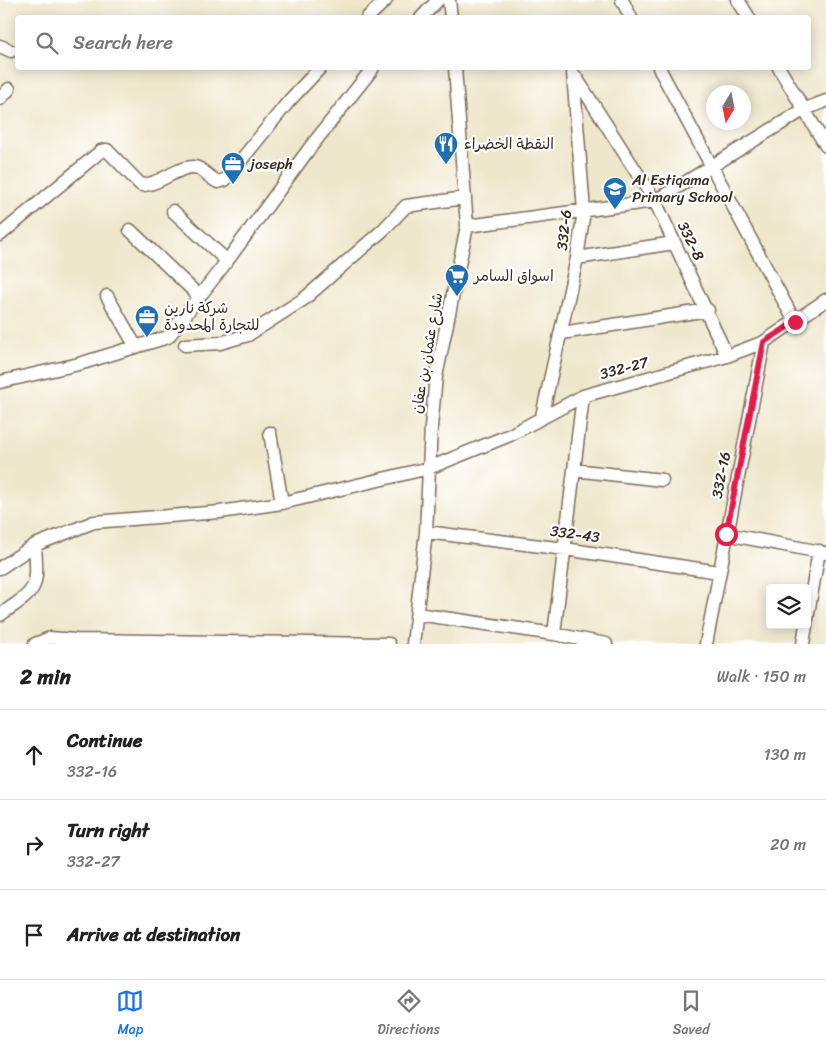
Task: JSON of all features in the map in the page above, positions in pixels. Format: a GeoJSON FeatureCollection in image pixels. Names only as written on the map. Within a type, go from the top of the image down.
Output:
{"type":"FeatureCollection","features":[{"type":"Feature","properties":{"kind":"street"},"geometry":{"type":"LineString","coordinates":[[370,15],[386,0]]}},
{"type":"Feature","properties":{"kind":"street"},"geometry":{"type":"LineString","coordinates":[[424,15],[438,0]]}},
{"type":"Feature","properties":{"kind":"street"},"geometry":{"type":"LineString","coordinates":[[449,0],[451,15]]}},
{"type":"Feature","properties":{"kind":"street"},"geometry":{"type":"LineString","coordinates":[[622,0],[630,15]]}},
{"type":"Feature","properties":{"kind":"street"},"geometry":{"type":"LineString","coordinates":[[738,0],[747,15]]}},
{"type":"Feature","properties":{"kind":"street"},"geometry":{"type":"LineString","coordinates":[[0,235],[101,151],[107,150],[141,185],[149,186],[184,167],[198,168],[218,182],[225,180],[289,101],[318,70]]}},
{"type":"Feature","properties":{"kind":"street"},"geometry":{"type":"LineString","coordinates":[[0,382],[79,364],[168,337],[227,261],[309,149],[371,70]]}},
{"type":"Feature","properties":{"kind":"street","name":"شارع عثمان بن عفان"},"geometry":{"type":"LineString","coordinates":[[413,644],[426,532],[436,377],[466,226],[455,70]]}},
{"type":"Feature","properties":{"kind":"street","name":"332-8"},"geometry":{"type":"LineString","coordinates":[[572,70],[655,201],[708,310],[727,356]]}},
{"type":"Feature","properties":{"kind":"street","name":"332-6"},"geometry":{"type":"LineString","coordinates":[[542,416],[562,333],[584,211],[572,70]]}},
{"type":"Feature","properties":{"kind":"street"},"geometry":{"type":"LineString","coordinates":[[660,70],[795,322]]}},
{"type":"Feature","properties":{"kind":"street"},"geometry":{"type":"LineString","coordinates":[[781,70],[826,146]]}},
{"type":"Feature","properties":{"kind":"street"},"geometry":{"type":"LineString","coordinates":[[466,226],[655,201],[805,109],[826,102]]}},
{"type":"Feature","properties":{"kind":"street"},"geometry":{"type":"LineString","coordinates":[[185,345],[220,343],[248,335],[304,299],[383,230],[406,206],[465,198]]}},
{"type":"Feature","properties":{"kind":"street"},"geometry":{"type":"LineString","coordinates":[[173,211],[227,261]]}},
{"type":"Feature","properties":{"kind":"street"},"geometry":{"type":"LineString","coordinates":[[130,230],[199,296]]}},
{"type":"Feature","properties":{"kind":"street"},"geometry":{"type":"LineString","coordinates":[[577,258],[674,242]]}},
{"type":"Feature","properties":{"kind":"street"},"geometry":{"type":"LineString","coordinates":[[107,296],[136,347]]}},
{"type":"Feature","properties":{"kind":"street","name":"332-27"},"geometry":{"type":"LineString","coordinates":[[0,568],[35,545],[94,522],[220,512],[282,503],[429,468],[510,435],[542,416],[583,396],[727,356],[764,342],[826,300]]}},
{"type":"Feature","properties":{"kind":"street"},"geometry":{"type":"LineString","coordinates":[[562,333],[708,310]]}},
{"type":"Feature","properties":{"kind":"street","name":"332-16"},"geometry":{"type":"LineString","coordinates":[[706,644],[764,342]]}},
{"type":"Feature","properties":{"kind":"street"},"geometry":{"type":"LineString","coordinates":[[554,634],[583,396]]}},
{"type":"Feature","properties":{"kind":"street"},"geometry":{"type":"LineString","coordinates":[[270,433],[282,503]]}},
{"type":"Feature","properties":{"kind":"street"},"geometry":{"type":"LineString","coordinates":[[574,470],[662,480]]}},
{"type":"Feature","properties":{"kind":"street","name":"332-43"},"geometry":{"type":"LineString","coordinates":[[426,532],[565,549],[719,572]]}},
{"type":"Feature","properties":{"kind":"street"},"geometry":{"type":"LineString","coordinates":[[726,534],[823,552],[811,602]]}},
{"type":"Feature","properties":{"kind":"street"},"geometry":{"type":"LineString","coordinates":[[0,615],[32,592],[37,583],[35,545]]}},
{"type":"Feature","properties":{"kind":"street"},"geometry":{"type":"LineString","coordinates":[[417,614],[554,634],[587,642],[606,644]]}},
{"type":"Feature","properties":{"kind":"street"},"geometry":{"type":"LineString","coordinates":[[803,644],[805,629]]}},
{"type":"Feature","properties":{"kind":"street"},"geometry":{"type":"LineString","coordinates":[[35,644],[50,638],[76,640],[389,644]]}},
{"type":"Feature","properties":{"kind":"place","name":"النقطة الخضراء"},"geometry":{"type":"Point","coordinates":[446,165]}},
{"type":"Feature","properties":{"kind":"place","name":"joseph"},"geometry":{"type":"Point","coordinates":[233,185]}},
{"type":"Feature","properties":{"kind":"place","name":"Al Estiqama Primary School"},"geometry":{"type":"Point","coordinates":[615,210]}},
{"type":"Feature","properties":{"kind":"place","name":"اسواق السامر"},"geometry":{"type":"Point","coordinates":[457,297]}},
{"type":"Feature","properties":{"kind":"place","name":"شركة نارين للتجارة المحدودة"},"geometry":{"type":"Point","coordinates":[147,338]}},
{"type":"Feature","properties":{"kind":"route"},"geometry":{"type":"LineString","coordinates":[[726,534],[764,342],[795,322]]}}]}
